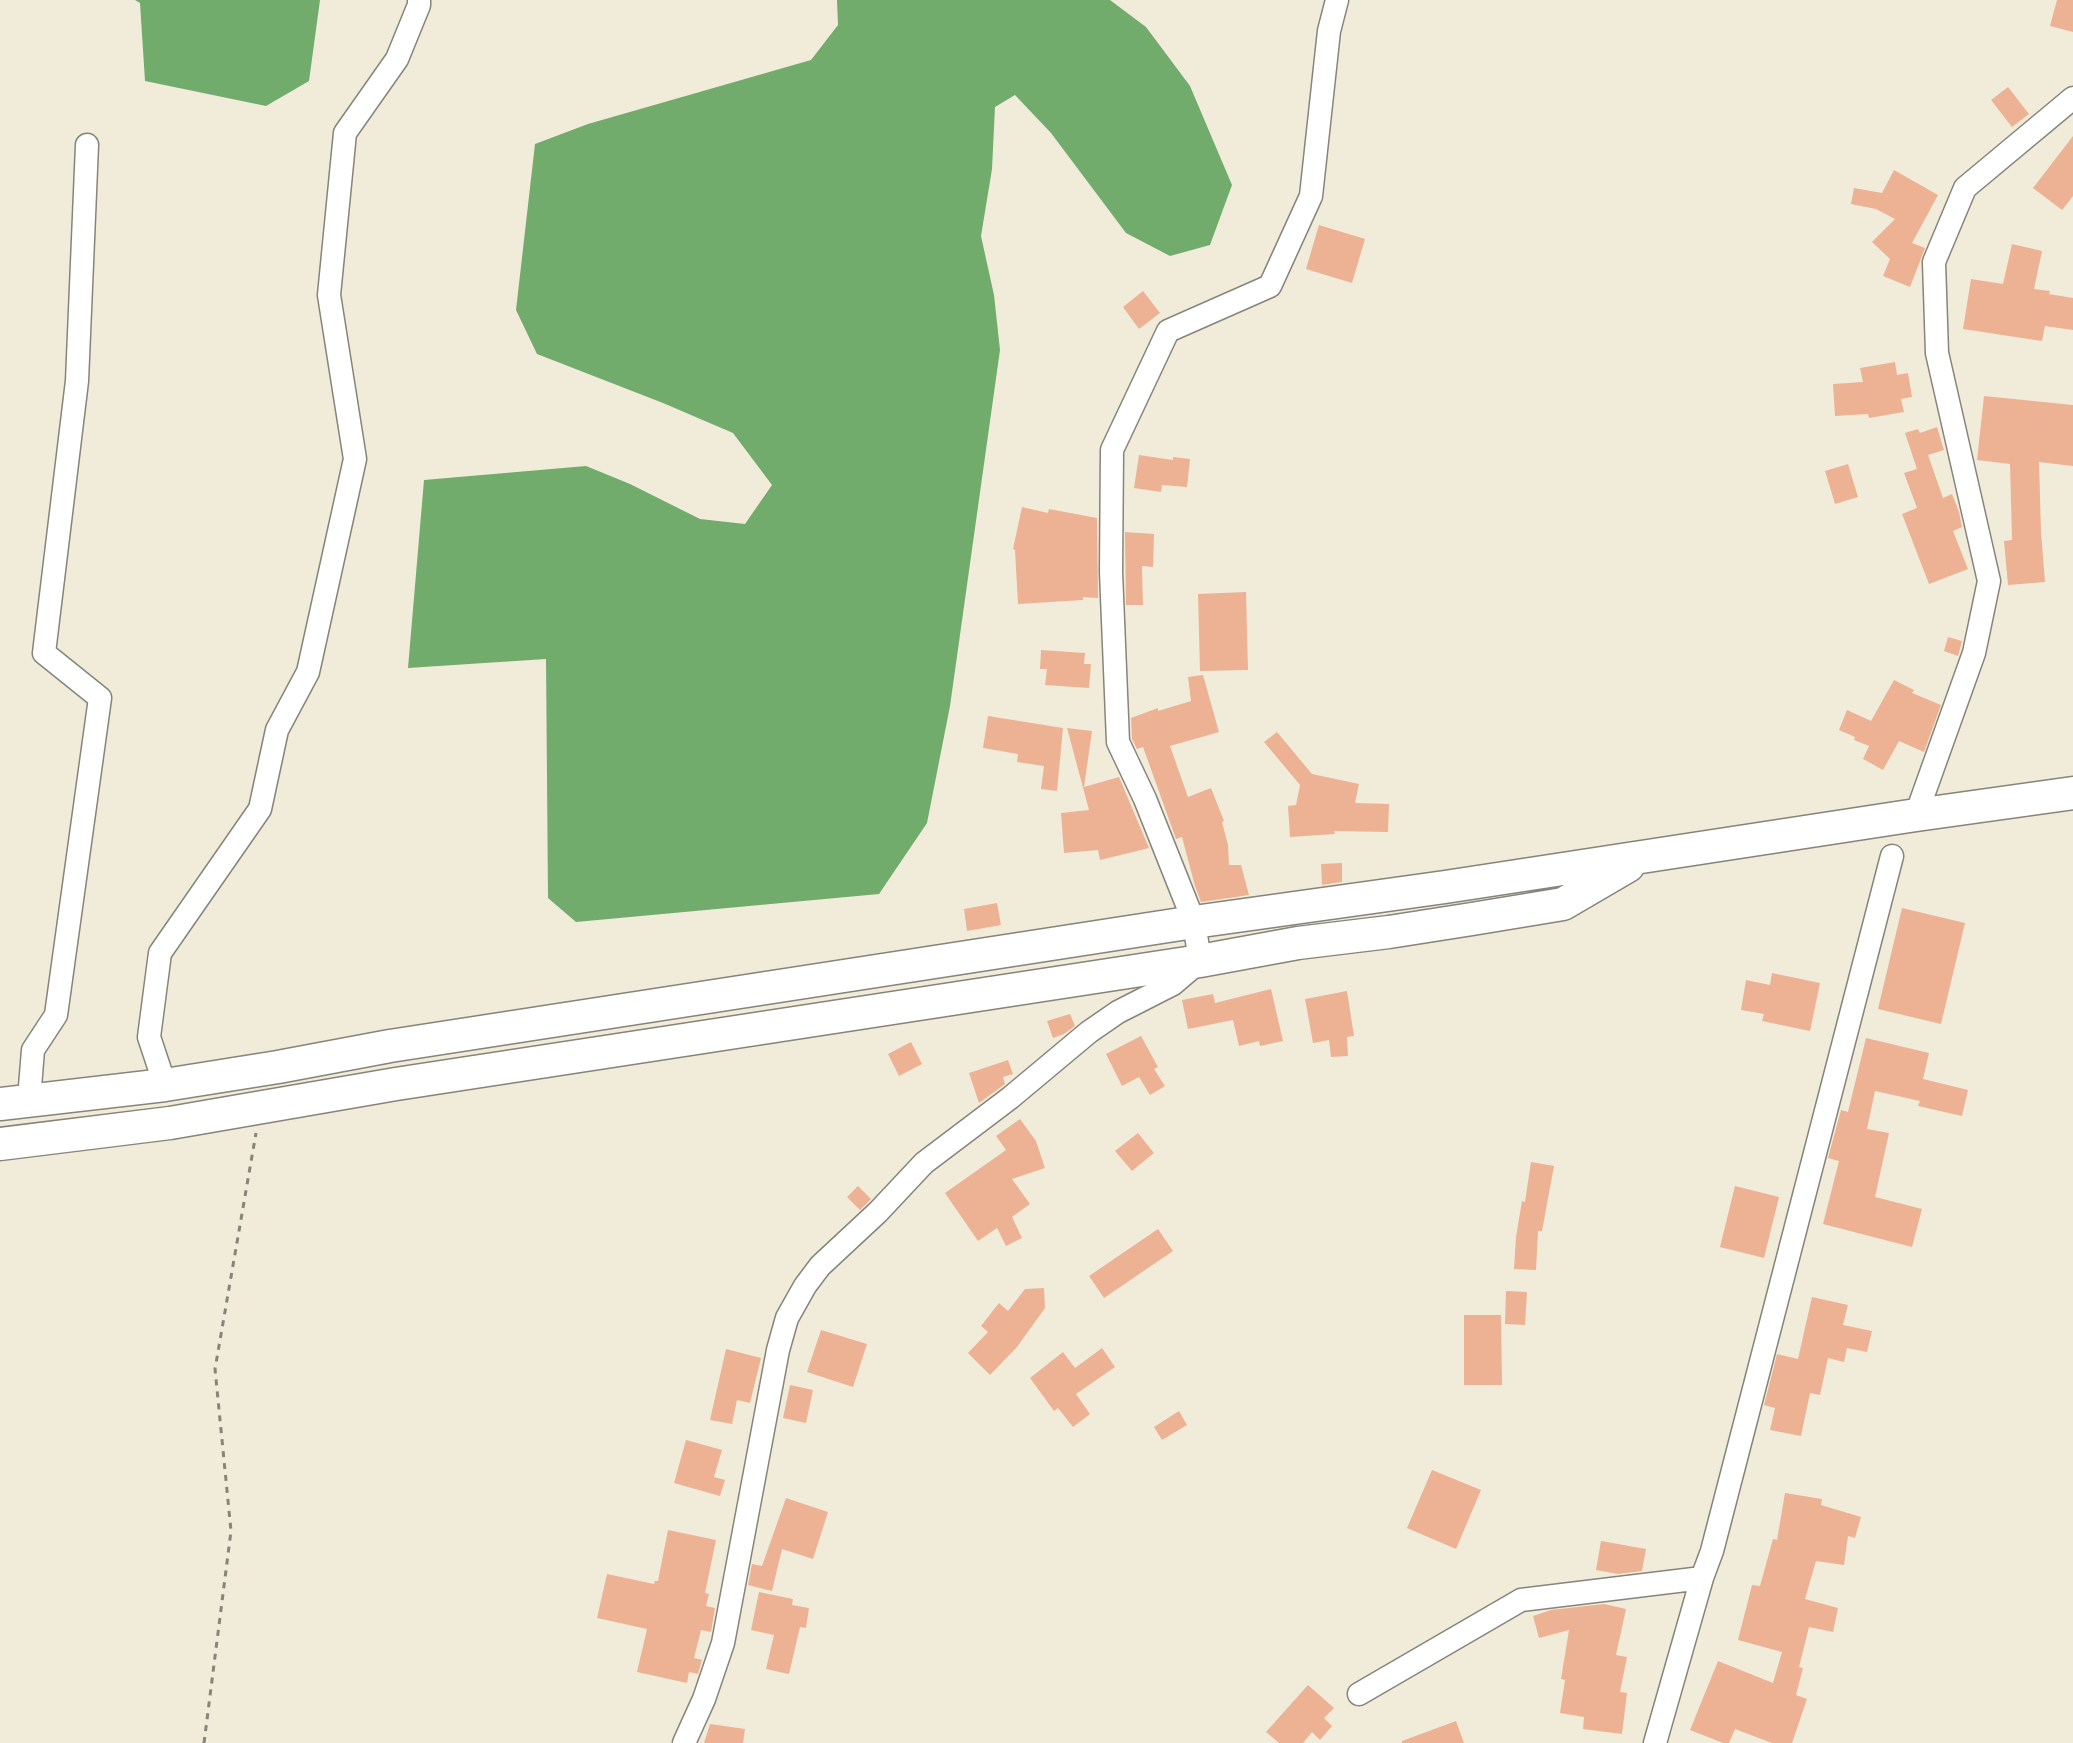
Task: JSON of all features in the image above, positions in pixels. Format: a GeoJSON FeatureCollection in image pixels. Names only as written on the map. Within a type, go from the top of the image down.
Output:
{"type":"FeatureCollection","features":[{"type":"Feature","properties":{"kind":"main road"},"geometry":{"type":"LineString","coordinates":[[14,1102],[165,1085],[390,1046],[1194,922],[2073,793]]}},
{"type":"Feature","properties":{"kind":"main road"},"geometry":{"type":"LineString","coordinates":[[0,1144],[170,1123],[396,1084],[1563,904],[1645,857]]}},
{"type":"Feature","properties":{"kind":"street"},"geometry":{"type":"LineString","coordinates":[[165,1085],[149,1037],[160,953],[260,809],[277,730],[308,672],[355,459],[329,295],[345,133],[397,59],[419,0]]}},
{"type":"Feature","properties":{"kind":"street"},"geometry":{"type":"LineString","coordinates":[[684,1743],[704,1699],[723,1643],[778,1350],[787,1318],[805,1286],[820,1266],[878,1212],[924,1163],[1010,1098],[1089,1032],[1118,1012],[1173,984],[1200,961],[1194,922],[1145,799],[1118,742],[1111,572],[1112,450],[1168,331],[1270,286],[1311,196],[1329,31],[1337,0]]}},
{"type":"Feature","properties":{"kind":"street"},"geometry":{"type":"LineString","coordinates":[[1916,815],[1974,653],[1989,581],[1937,353],[1934,262],[1965,188],[2073,98]]}},
{"type":"Feature","properties":{"kind":"street"},"geometry":{"type":"LineString","coordinates":[[14,1102],[33,1050],[56,1015],[100,698],[44,653],[77,381],[87,145]]}},
{"type":"Feature","properties":{"kind":"street"},"geometry":{"type":"LineString","coordinates":[[1655,1743],[1712,1551],[1892,856]]}},
{"type":"Feature","properties":{"kind":"street"},"geometry":{"type":"LineString","coordinates":[[1359,1694],[1521,1600],[1702,1578]]}},
{"type":"Feature","properties":{"kind":"path"},"geometry":{"type":"LineString","coordinates":[[204,1743],[231,1531],[215,1369],[260,1108]]}},
{"type":"Feature","properties":{"kind":"green space"},"geometry":{"type":"Polygon","coordinates":[[[135,0],[320,0],[309,81],[266,106],[145,81],[140,3],[135,0]]]}},
{"type":"Feature","properties":{"kind":"green space"},"geometry":{"type":"Polygon","coordinates":[[[837,0],[1110,0],[1146,27],[1190,86],[1232,185],[1210,245],[1170,256],[1126,233],[1051,133],[1015,95],[995,107],[992,169],[981,236],[994,295],[1000,350],[950,706],[927,823],[879,894],[576,922],[548,898],[546,659],[408,668],[424,480],[586,466],[700,519],[745,524],[772,485],[733,433],[537,354],[516,310],[535,144],[588,124],[811,60],[838,25],[837,0]]]}},
{"type":"Feature","properties":{"kind":"building"},"geometry":{"type":"Polygon","coordinates":[[[2057,0],[2073,0],[2073,32],[2050,26],[2057,0]]]}},
{"type":"Feature","properties":{"kind":"building"},"geometry":{"type":"Polygon","coordinates":[[[2008,87],[2029,114],[2012,127],[1991,100],[2008,87]]]}},
{"type":"Feature","properties":{"kind":"building"},"geometry":{"type":"Polygon","coordinates":[[[2073,136],[2073,196],[2062,210],[2033,188],[2073,136]]]}},
{"type":"Feature","properties":{"kind":"building"},"geometry":{"type":"Polygon","coordinates":[[[1894,170],[1938,195],[1912,243],[1925,248],[1910,287],[1883,276],[1890,259],[1872,242],[1895,219],[1876,209],[1851,204],[1854,188],[1882,193],[1894,170]]]}},
{"type":"Feature","properties":{"kind":"building"},"geometry":{"type":"Polygon","coordinates":[[[1319,225],[1365,239],[1352,283],[1306,269],[1319,225]]]}},
{"type":"Feature","properties":{"kind":"building"},"geometry":{"type":"Polygon","coordinates":[[[2012,244],[2042,251],[2034,289],[2073,298],[2073,330],[2045,326],[2042,341],[1963,329],[1971,279],[2003,284],[2012,244]]]}},
{"type":"Feature","properties":{"kind":"building"},"geometry":{"type":"Polygon","coordinates":[[[1143,291],[1160,313],[1139,329],[1123,307],[1143,291]]]}},
{"type":"Feature","properties":{"kind":"building"},"geometry":{"type":"Polygon","coordinates":[[[1895,362],[1897,375],[1908,373],[1912,397],[1901,399],[1904,412],[1869,418],[1868,414],[1835,416],[1833,384],[1863,382],[1860,368],[1895,362]]]}},
{"type":"Feature","properties":{"kind":"building"},"geometry":{"type":"Polygon","coordinates":[[[1984,396],[2073,405],[2073,466],[2039,462],[2045,582],[2008,585],[2004,541],[2012,540],[2010,464],[1977,460],[1984,396]]]}},
{"type":"Feature","properties":{"kind":"building"},"geometry":{"type":"Polygon","coordinates":[[[1937,427],[1944,450],[1928,455],[1943,498],[1952,494],[1959,512],[1962,527],[1953,531],[1968,569],[1929,584],[1902,514],[1917,508],[1904,473],[1917,469],[1905,433],[1918,429],[1920,433],[1937,427]]]}},
{"type":"Feature","properties":{"kind":"building"},"geometry":{"type":"Polygon","coordinates":[[[1139,455],[1190,459],[1187,487],[1162,485],[1161,492],[1134,488],[1139,455]]]}},
{"type":"Feature","properties":{"kind":"building"},"geometry":{"type":"Polygon","coordinates":[[[1848,464],[1858,497],[1835,504],[1825,471],[1848,464]]]}},
{"type":"Feature","properties":{"kind":"building"},"geometry":{"type":"Polygon","coordinates":[[[1022,507],[1097,518],[1098,598],[1018,604],[1013,549],[1022,507]]]}},
{"type":"Feature","properties":{"kind":"building"},"geometry":{"type":"Polygon","coordinates":[[[1125,532],[1154,534],[1153,567],[1142,566],[1143,605],[1126,605],[1125,532]]]}},
{"type":"Feature","properties":{"kind":"building"},"geometry":{"type":"Polygon","coordinates":[[[1246,592],[1248,670],[1200,671],[1198,594],[1246,592]]]}},
{"type":"Feature","properties":{"kind":"building"},"geometry":{"type":"Polygon","coordinates":[[[1948,637],[1962,641],[1958,656],[1944,651],[1948,637]]]}},
{"type":"Feature","properties":{"kind":"building"},"geometry":{"type":"Polygon","coordinates":[[[1041,650],[1085,653],[1084,664],[1091,664],[1089,688],[1045,685],[1047,669],[1040,669],[1041,650]]]}},
{"type":"Feature","properties":{"kind":"building"},"geometry":{"type":"Polygon","coordinates":[[[1203,675],[1219,732],[1170,746],[1188,797],[1211,788],[1224,821],[1229,865],[1241,865],[1249,895],[1201,902],[1182,837],[1176,839],[1143,747],[1137,749],[1132,739],[1131,718],[1191,701],[1188,677],[1203,675]]]}},
{"type":"Feature","properties":{"kind":"building"},"geometry":{"type":"Polygon","coordinates":[[[1894,680],[1914,690],[1912,693],[1941,705],[1924,752],[1899,741],[1883,770],[1863,759],[1869,746],[1839,730],[1847,710],[1871,721],[1894,680]]]}},
{"type":"Feature","properties":{"kind":"building"},"geometry":{"type":"Polygon","coordinates":[[[988,716],[1063,728],[1057,791],[1041,789],[1044,766],[1017,762],[1018,754],[983,748],[988,716]]]}},
{"type":"Feature","properties":{"kind":"building"},"geometry":{"type":"Polygon","coordinates":[[[1067,728],[1092,731],[1084,787],[1119,777],[1149,848],[1100,860],[1098,850],[1064,853],[1061,813],[1089,810],[1067,728]]]}},
{"type":"Feature","properties":{"kind":"building"},"geometry":{"type":"Polygon","coordinates":[[[1277,732],[1312,774],[1359,784],[1355,803],[1389,804],[1388,832],[1334,831],[1335,834],[1290,837],[1288,806],[1296,805],[1300,785],[1264,742],[1277,732]]]}},
{"type":"Feature","properties":{"kind":"building"},"geometry":{"type":"Polygon","coordinates":[[[1342,863],[1342,882],[1322,885],[1321,864],[1342,863]]]}},
{"type":"Feature","properties":{"kind":"building"},"geometry":{"type":"Polygon","coordinates":[[[997,903],[1001,925],[967,931],[964,909],[997,903]]]}},
{"type":"Feature","properties":{"kind":"building"},"geometry":{"type":"Polygon","coordinates":[[[1902,908],[1965,923],[1941,1024],[1878,1009],[1902,908]]]}},
{"type":"Feature","properties":{"kind":"building"},"geometry":{"type":"Polygon","coordinates":[[[1772,973],[1820,983],[1810,1031],[1762,1021],[1764,1014],[1741,1010],[1746,980],[1770,985],[1772,973]]]}},
{"type":"Feature","properties":{"kind":"building"},"geometry":{"type":"Polygon","coordinates":[[[1271,989],[1283,1041],[1260,1046],[1259,1041],[1239,1046],[1233,1020],[1188,1029],[1182,1000],[1213,994],[1215,1003],[1271,989]]]}},
{"type":"Feature","properties":{"kind":"building"},"geometry":{"type":"Polygon","coordinates":[[[1347,991],[1354,1036],[1347,1037],[1348,1056],[1331,1057],[1329,1040],[1313,1043],[1305,999],[1347,991]]]}},
{"type":"Feature","properties":{"kind":"building"},"geometry":{"type":"Polygon","coordinates":[[[1070,1014],[1075,1026],[1053,1038],[1047,1021],[1070,1014]]]}},
{"type":"Feature","properties":{"kind":"building"},"geometry":{"type":"Polygon","coordinates":[[[1141,1036],[1158,1067],[1154,1069],[1165,1086],[1150,1095],[1139,1077],[1122,1086],[1106,1054],[1141,1036]]]}},
{"type":"Feature","properties":{"kind":"building"},"geometry":{"type":"Polygon","coordinates":[[[1866,1038],[1929,1053],[1923,1079],[1968,1090],[1962,1116],[1918,1106],[1920,1101],[1875,1091],[1867,1129],[1889,1133],[1875,1197],[1922,1209],[1912,1247],[1823,1224],[1839,1161],[1828,1158],[1841,1110],[1848,1112],[1866,1038]]]}},
{"type":"Feature","properties":{"kind":"building"},"geometry":{"type":"Polygon","coordinates":[[[911,1042],[922,1064],[899,1076],[888,1054],[911,1042]]]}},
{"type":"Feature","properties":{"kind":"building"},"geometry":{"type":"Polygon","coordinates":[[[1008,1060],[1013,1074],[1003,1077],[1005,1084],[979,1103],[969,1073],[1008,1060]]]}},
{"type":"Feature","properties":{"kind":"building"},"geometry":{"type":"Polygon","coordinates":[[[1020,1119],[1036,1141],[1045,1168],[1012,1179],[1030,1204],[1012,1217],[1022,1238],[1006,1246],[997,1228],[978,1241],[945,1193],[1006,1150],[996,1136],[1020,1119]]]}},
{"type":"Feature","properties":{"kind":"building"},"geometry":{"type":"Polygon","coordinates":[[[1138,1133],[1154,1153],[1132,1171],[1115,1151],[1138,1133]]]}},
{"type":"Feature","properties":{"kind":"building"},"geometry":{"type":"Polygon","coordinates":[[[1531,1162],[1554,1166],[1542,1231],[1538,1231],[1536,1270],[1514,1269],[1516,1237],[1531,1162]]]}},
{"type":"Feature","properties":{"kind":"building"},"geometry":{"type":"Polygon","coordinates":[[[858,1186],[871,1199],[860,1210],[847,1197],[858,1186]]]}},
{"type":"Feature","properties":{"kind":"building"},"geometry":{"type":"Polygon","coordinates":[[[1735,1186],[1779,1197],[1764,1258],[1720,1247],[1735,1186]]]}},
{"type":"Feature","properties":{"kind":"building"},"geometry":{"type":"Polygon","coordinates":[[[1158,1229],[1173,1251],[1104,1298],[1089,1276],[1158,1229]]]}},
{"type":"Feature","properties":{"kind":"building"},"geometry":{"type":"Polygon","coordinates":[[[1044,1288],[1045,1308],[1017,1347],[990,1375],[968,1353],[988,1332],[981,1326],[999,1303],[1008,1311],[1025,1289],[1044,1288]]]}},
{"type":"Feature","properties":{"kind":"building"},"geometry":{"type":"Polygon","coordinates":[[[1506,1291],[1527,1292],[1525,1325],[1505,1324],[1506,1291]]]}},
{"type":"Feature","properties":{"kind":"building"},"geometry":{"type":"Polygon","coordinates":[[[1812,1297],[1848,1305],[1843,1325],[1872,1331],[1867,1352],[1847,1348],[1844,1362],[1828,1358],[1820,1395],[1810,1393],[1801,1436],[1770,1430],[1775,1408],[1764,1405],[1777,1354],[1798,1359],[1812,1297]]]}},
{"type":"Feature","properties":{"kind":"building"},"geometry":{"type":"Polygon","coordinates":[[[1464,1315],[1501,1315],[1502,1385],[1464,1385],[1464,1315]]]}},
{"type":"Feature","properties":{"kind":"building"},"geometry":{"type":"Polygon","coordinates":[[[821,1330],[867,1344],[853,1387],[807,1372],[821,1330]]]}},
{"type":"Feature","properties":{"kind":"building"},"geometry":{"type":"Polygon","coordinates":[[[1102,1348],[1115,1367],[1076,1394],[1090,1414],[1073,1427],[1058,1408],[1054,1411],[1030,1378],[1063,1352],[1075,1368],[1102,1348]]]}},
{"type":"Feature","properties":{"kind":"building"},"geometry":{"type":"Polygon","coordinates":[[[726,1349],[761,1358],[750,1403],[737,1400],[732,1424],[710,1420],[726,1349]]]}},
{"type":"Feature","properties":{"kind":"building"},"geometry":{"type":"Polygon","coordinates":[[[790,1385],[813,1390],[806,1423],[783,1418],[790,1385]]]}},
{"type":"Feature","properties":{"kind":"building"},"geometry":{"type":"Polygon","coordinates":[[[1179,1411],[1187,1425],[1162,1440],[1154,1427],[1179,1411]]]}},
{"type":"Feature","properties":{"kind":"building"},"geometry":{"type":"Polygon","coordinates":[[[686,1440],[722,1450],[714,1477],[725,1480],[720,1496],[674,1483],[686,1440]]]}},
{"type":"Feature","properties":{"kind":"building"},"geometry":{"type":"Polygon","coordinates":[[[1432,1470],[1481,1490],[1456,1549],[1407,1528],[1432,1470]]]}},
{"type":"Feature","properties":{"kind":"building"},"geometry":{"type":"Polygon","coordinates":[[[1785,1493],[1822,1499],[1821,1505],[1861,1517],[1855,1538],[1848,1536],[1844,1565],[1816,1561],[1805,1599],[1838,1608],[1833,1632],[1809,1627],[1796,1695],[1807,1699],[1792,1743],[1772,1743],[1735,1729],[1729,1743],[1723,1743],[1690,1730],[1718,1661],[1773,1683],[1782,1652],[1738,1640],[1752,1585],[1760,1586],[1773,1539],[1777,1540],[1785,1493]]]}},
{"type":"Feature","properties":{"kind":"building"},"geometry":{"type":"Polygon","coordinates":[[[786,1498],[828,1512],[813,1559],[782,1549],[772,1591],[748,1585],[752,1564],[762,1566],[786,1498]]]}},
{"type":"Feature","properties":{"kind":"building"},"geometry":{"type":"Polygon","coordinates":[[[668,1530],[716,1540],[705,1593],[709,1594],[706,1606],[715,1608],[711,1632],[701,1630],[694,1658],[702,1660],[698,1674],[689,1672],[687,1683],[637,1672],[647,1629],[597,1618],[607,1574],[654,1584],[658,1581],[668,1530]]]}},
{"type":"Feature","properties":{"kind":"building"},"geometry":{"type":"Polygon","coordinates":[[[1601,1541],[1646,1549],[1642,1571],[1618,1574],[1596,1570],[1601,1541]]]}},
{"type":"Feature","properties":{"kind":"building"},"geometry":{"type":"Polygon","coordinates":[[[759,1592],[793,1599],[792,1605],[809,1608],[806,1628],[800,1627],[789,1674],[766,1669],[774,1635],[751,1630],[759,1592]]]}},
{"type":"Feature","properties":{"kind":"building"},"geometry":{"type":"Polygon","coordinates":[[[1604,1604],[1626,1609],[1616,1655],[1627,1657],[1620,1692],[1627,1693],[1622,1734],[1583,1729],[1584,1717],[1560,1713],[1565,1680],[1561,1679],[1569,1630],[1539,1638],[1533,1616],[1551,1610],[1604,1604]]]}},
{"type":"Feature","properties":{"kind":"building"},"geometry":{"type":"Polygon","coordinates":[[[1308,1685],[1334,1708],[1324,1718],[1332,1726],[1320,1740],[1312,1732],[1303,1743],[1279,1743],[1266,1732],[1308,1685]]]}},
{"type":"Feature","properties":{"kind":"building"},"geometry":{"type":"Polygon","coordinates":[[[1456,1721],[1464,1743],[1402,1743],[1402,1741],[1456,1721]]]}},
{"type":"Feature","properties":{"kind":"building"},"geometry":{"type":"Polygon","coordinates":[[[710,1724],[745,1729],[743,1743],[704,1743],[710,1724]]]}}]}
